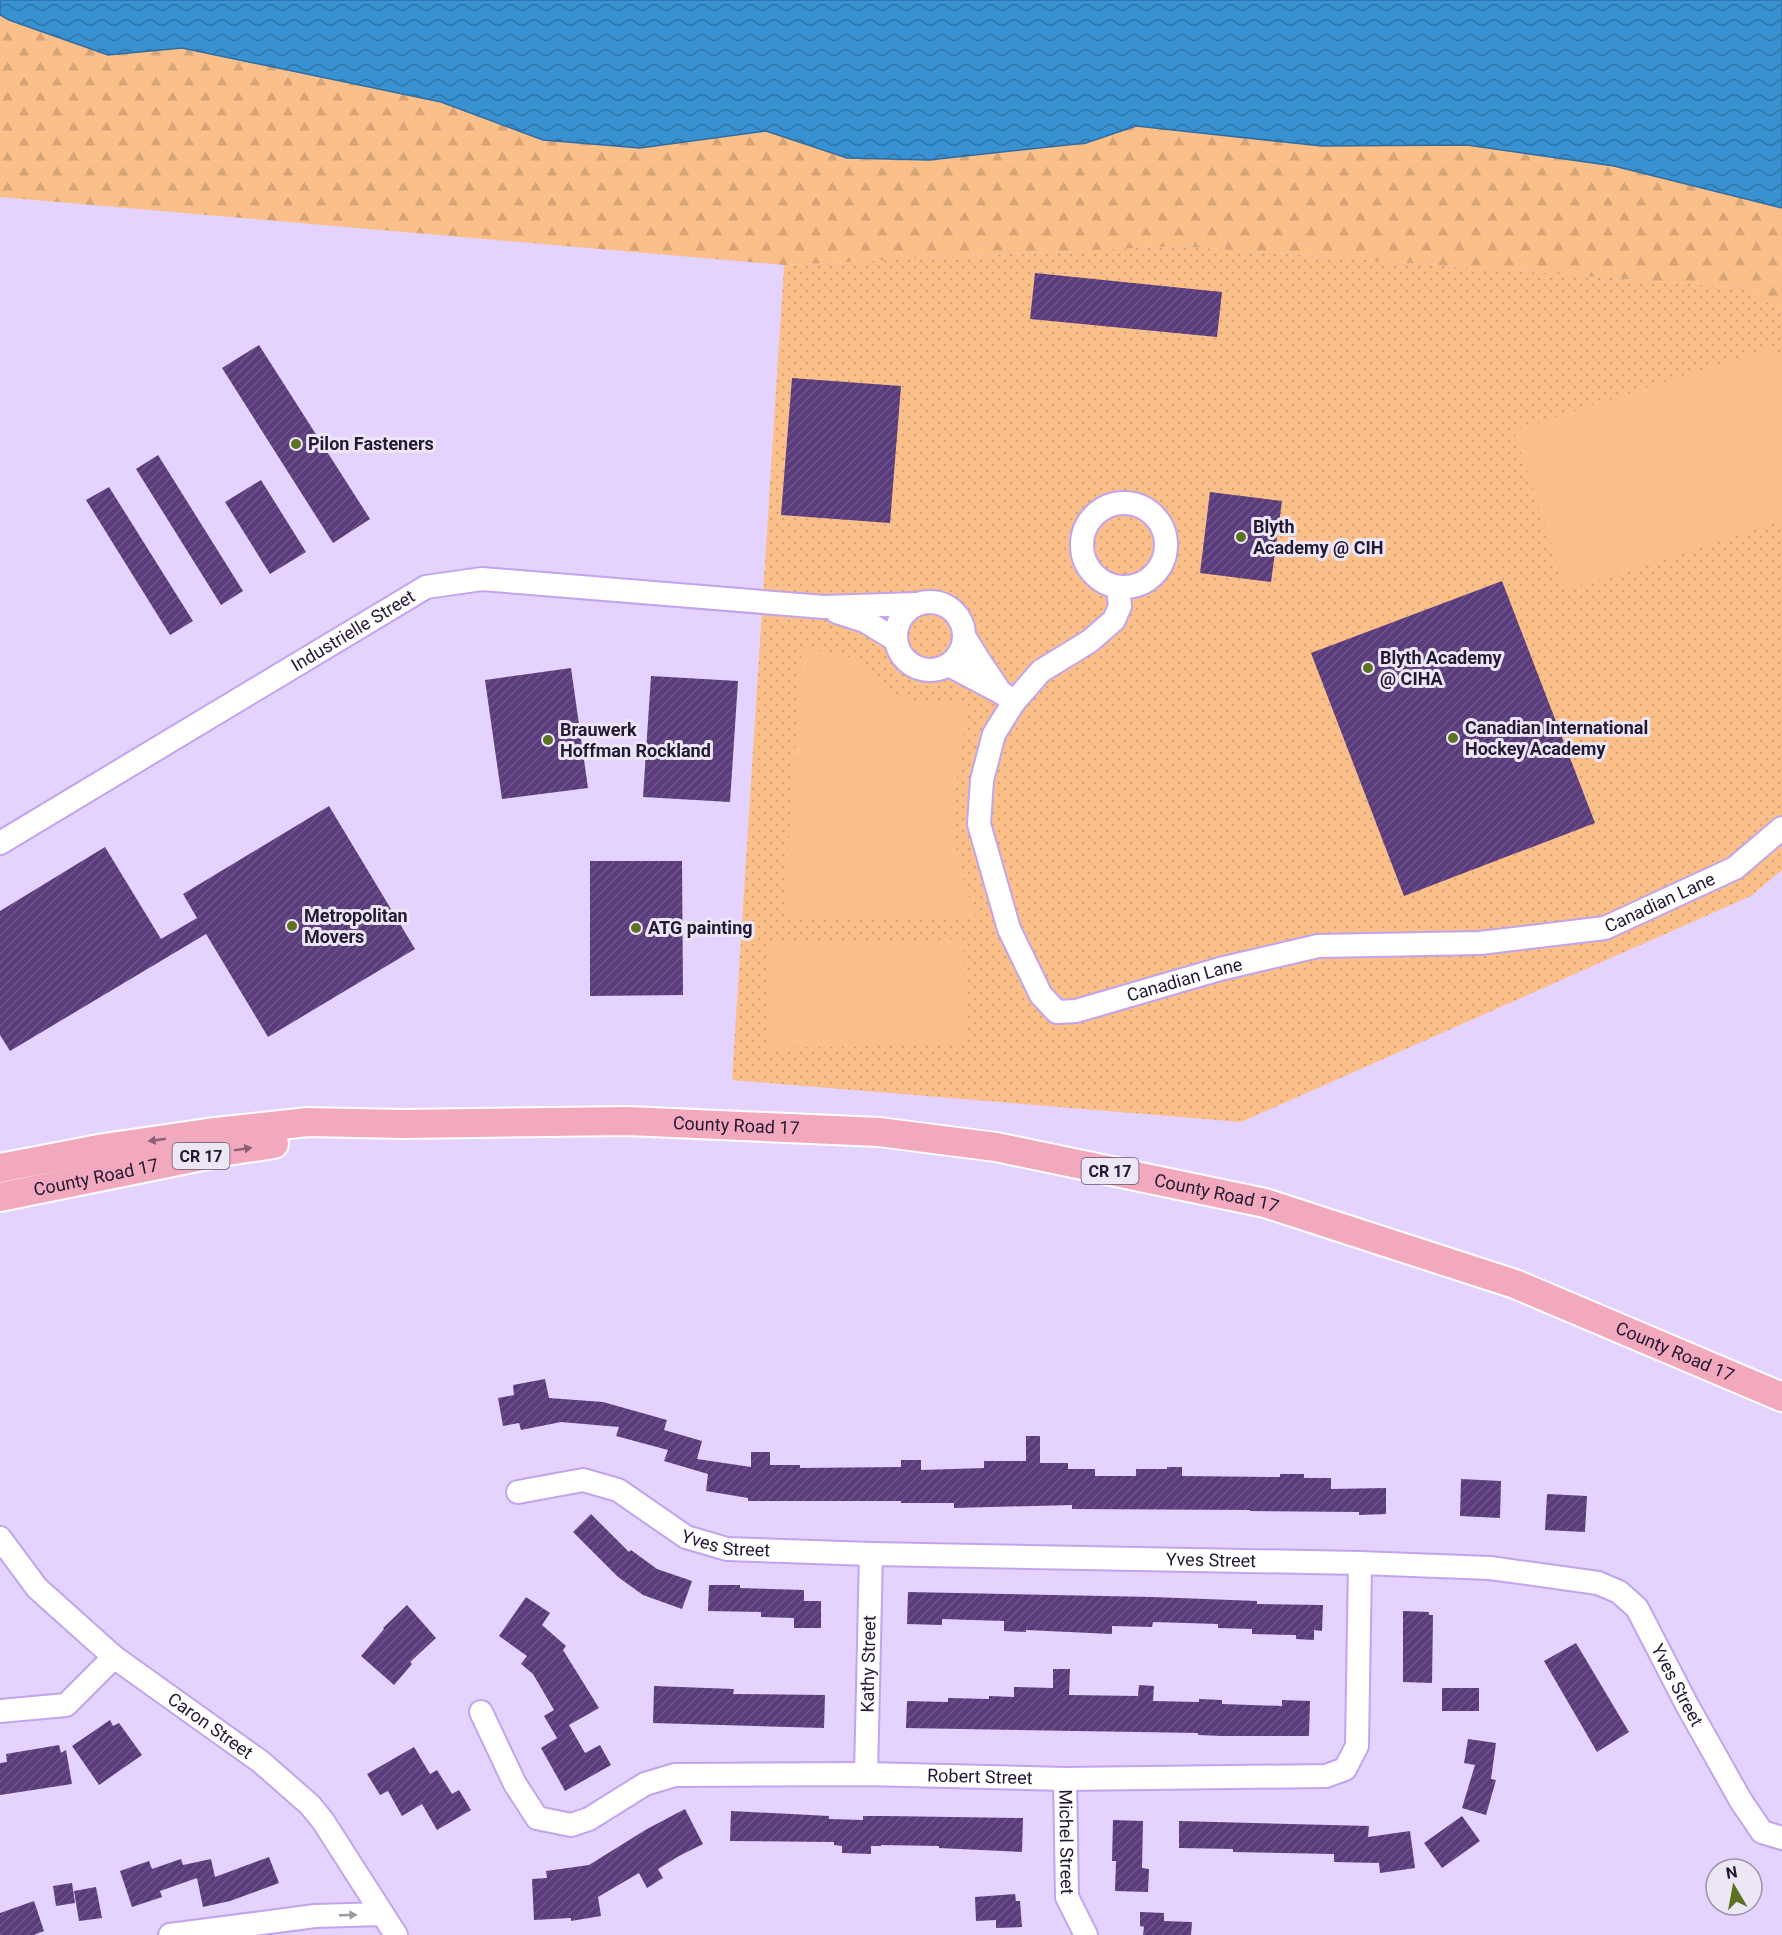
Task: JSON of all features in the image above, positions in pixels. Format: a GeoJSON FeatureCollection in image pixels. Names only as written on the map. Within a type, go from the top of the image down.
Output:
{"type":"FeatureCollection","features":[{"type":"Feature","properties":{"kind":"main road","name":"County Road 17"},"geometry":{"type":"LineString","coordinates":[[0,1168],[104,1148],[207,1133],[308,1122],[403,1124],[628,1121],[879,1132],[996,1147],[1265,1203],[1515,1284],[1782,1397]]}},
{"type":"Feature","properties":{"kind":"main road","name":"County Road 17"},"geometry":{"type":"LineString","coordinates":[[0,1197],[227,1151],[403,1124]]}},
{"type":"Feature","properties":{"kind":"street","name":"Industrielle Street"},"geometry":{"type":"LineString","coordinates":[[0,843],[426,586],[482,579],[824,607],[939,603],[949,607],[957,615],[963,625],[964,636],[980,663],[1008,698]]}},
{"type":"Feature","properties":{"kind":"street","name":"Canadian Lane"},"geometry":{"type":"LineString","coordinates":[[1118,587],[1120,606],[1114,620],[1090,640],[1041,671],[1008,698],[994,734],[982,780],[979,824],[1009,929],[1041,994],[1057,1012],[1076,1011],[1220,969],[1318,946],[1480,943],[1605,928],[1735,868],[1782,828]]}},
{"type":"Feature","properties":{"kind":"street"},"geometry":{"type":"LineString","coordinates":[[896,640],[901,619],[917,604]]}},
{"type":"Feature","properties":{"kind":"street","name":"Industrielle Street"},"geometry":{"type":"LineString","coordinates":[[824,607],[865,621],[896,640],[900,651],[916,666],[938,669],[949,664]]}},
{"type":"Feature","properties":{"kind":"street"},"geometry":{"type":"LineString","coordinates":[[964,636],[963,646],[949,664],[1008,698]]}},
{"type":"Feature","properties":{"kind":"street","name":"Yves Street"},"geometry":{"type":"LineString","coordinates":[[518,1492],[583,1480],[618,1490],[686,1537],[727,1549],[1490,1568],[1598,1583],[1619,1592],[1637,1608],[1687,1705],[1741,1801],[1762,1832],[1782,1838]]}},
{"type":"Feature","properties":{"kind":"street","name":"Caron Street"},"geometry":{"type":"LineString","coordinates":[[0,1538],[37,1588],[114,1657],[261,1762],[302,1797],[323,1821],[396,1935]]}},
{"type":"Feature","properties":{"kind":"street","name":"Kathy Street"},"geometry":{"type":"LineString","coordinates":[[866,1774],[871,1554]]}},
{"type":"Feature","properties":{"kind":"street","name":"Robert Street"},"geometry":{"type":"LineString","coordinates":[[481,1712],[515,1784],[537,1818],[571,1826],[590,1819],[645,1784],[675,1775],[866,1774],[1065,1779],[1326,1776],[1345,1769],[1357,1746],[1360,1563]]}},
{"type":"Feature","properties":{"kind":"street"},"geometry":{"type":"LineString","coordinates":[[0,1711],[66,1705],[114,1657]]}},
{"type":"Feature","properties":{"kind":"street","name":"Michel Street"},"geometry":{"type":"LineString","coordinates":[[1065,1779],[1067,1897],[1086,1935]]}},
{"type":"Feature","properties":{"kind":"street"},"geometry":{"type":"LineString","coordinates":[[170,1935],[315,1916],[382,1914]]}},
{"type":"Feature","properties":{"kind":"green space"},"geometry":{"type":"Polygon","coordinates":[[[0,15],[108,55],[182,48],[441,102],[544,140],[640,148],[766,130],[847,158],[929,160],[1086,143],[1136,126],[1308,144],[1467,145],[1614,166],[1782,208],[1782,312],[1747,288],[1178,246],[784,265],[0,197],[0,15]]]}},
{"type":"Feature","properties":{"kind":"green space"},"geometry":{"type":"Polygon","coordinates":[[[1178,246],[1747,288],[1782,312],[1782,870],[1751,896],[1241,1122],[732,1080],[784,265],[1178,246]]]}},
{"type":"Feature","properties":{"kind":"green space"},"geometry":{"type":"Polygon","coordinates":[[[1774,346],[1782,369],[1782,520],[1566,590],[1514,431],[1774,346]]]}},
{"type":"Feature","properties":{"kind":"green space"},"geometry":{"type":"Polygon","coordinates":[[[802,647],[864,663],[878,681],[896,696],[914,700],[949,700],[968,704],[952,812],[959,868],[976,917],[784,917],[802,647]]]}},
{"type":"Feature","properties":{"kind":"green space"},"geometry":{"type":"Polygon","coordinates":[[[963,939],[965,1044],[768,1048],[766,943],[963,939]]]}},
{"type":"Feature","properties":{"kind":"water"},"geometry":{"type":"Polygon","coordinates":[[[0,0],[1782,0],[1782,208],[1614,166],[1467,145],[1322,146],[1136,126],[1086,143],[929,160],[847,158],[766,131],[640,148],[543,140],[441,102],[182,48],[108,55],[9,20],[0,15],[0,0]]]}},
{"type":"Feature","properties":{"kind":"building"},"geometry":{"type":"Polygon","coordinates":[[[1035,273],[1222,292],[1217,337],[1030,319],[1035,273]]]}},
{"type":"Feature","properties":{"kind":"building","name":"Pilon Fasteners"},"geometry":{"type":"Polygon","coordinates":[[[259,345],[370,519],[333,543],[222,368],[259,345]]]}},
{"type":"Feature","properties":{"kind":"building"},"geometry":{"type":"Polygon","coordinates":[[[792,378],[901,386],[890,523],[781,515],[792,378]]]}},
{"type":"Feature","properties":{"kind":"building"},"geometry":{"type":"Polygon","coordinates":[[[158,455],[243,591],[221,605],[136,469],[158,455]]]}},
{"type":"Feature","properties":{"kind":"building"},"geometry":{"type":"Polygon","coordinates":[[[261,480],[306,552],[270,574],[225,502],[261,480]]]}},
{"type":"Feature","properties":{"kind":"building"},"geometry":{"type":"Polygon","coordinates":[[[109,487],[193,621],[170,635],[86,500],[109,487]]]}},
{"type":"Feature","properties":{"kind":"building","name":"Blyth Academy @ CIH"},"geometry":{"type":"Polygon","coordinates":[[[1210,492],[1282,501],[1271,582],[1200,573],[1210,492]]]}},
{"type":"Feature","properties":{"kind":"building","name":"Canadian International Hockey Academy"},"geometry":{"type":"Polygon","coordinates":[[[1502,581],[1595,823],[1404,896],[1311,653],[1502,581]]]}},
{"type":"Feature","properties":{"kind":"building"},"geometry":{"type":"Polygon","coordinates":[[[571,668],[588,788],[502,799],[485,680],[571,668]]]}},
{"type":"Feature","properties":{"kind":"building"},"geometry":{"type":"Polygon","coordinates":[[[651,676],[738,681],[730,802],[643,797],[651,676]]]}},
{"type":"Feature","properties":{"kind":"building","name":"Metropolitan Movers"},"geometry":{"type":"Polygon","coordinates":[[[329,806],[415,949],[268,1037],[206,934],[10,1051],[0,1035],[0,911],[105,847],[161,939],[197,918],[183,894],[329,806]]]}},
{"type":"Feature","properties":{"kind":"building","name":"ATG painting"},"geometry":{"type":"Polygon","coordinates":[[[590,861],[682,861],[683,995],[590,996],[590,861]]]}},
{"type":"Feature","properties":{"kind":"building"},"geometry":{"type":"Polygon","coordinates":[[[545,1379],[549,1398],[603,1402],[667,1420],[664,1430],[702,1441],[697,1459],[751,1467],[751,1452],[770,1452],[770,1465],[800,1465],[800,1468],[901,1467],[901,1460],[921,1460],[921,1470],[984,1468],[984,1461],[1026,1461],[1026,1436],[1040,1436],[1040,1463],[1068,1463],[1068,1469],[1095,1469],[1095,1476],[1136,1476],[1136,1469],[1167,1469],[1167,1467],[1182,1467],[1182,1476],[1280,1477],[1280,1474],[1304,1474],[1304,1478],[1331,1478],[1331,1489],[1386,1488],[1386,1514],[1250,1510],[1072,1509],[1072,1505],[954,1508],[954,1503],[901,1503],[901,1501],[748,1501],[748,1498],[706,1491],[708,1474],[664,1461],[668,1450],[616,1436],[619,1427],[561,1422],[521,1430],[519,1423],[503,1426],[498,1398],[514,1395],[513,1385],[545,1379]]]}},
{"type":"Feature","properties":{"kind":"building"},"geometry":{"type":"Polygon","coordinates":[[[1461,1479],[1501,1481],[1500,1518],[1460,1516],[1461,1479]]]}},
{"type":"Feature","properties":{"kind":"building"},"geometry":{"type":"Polygon","coordinates":[[[1547,1494],[1587,1496],[1585,1532],[1545,1530],[1547,1494]]]}},
{"type":"Feature","properties":{"kind":"building"},"geometry":{"type":"Polygon","coordinates":[[[591,1514],[629,1552],[631,1550],[657,1569],[692,1581],[682,1609],[643,1595],[618,1577],[573,1532],[591,1514]]]}},
{"type":"Feature","properties":{"kind":"building"},"geometry":{"type":"Polygon","coordinates":[[[709,1585],[804,1590],[804,1601],[821,1601],[821,1628],[794,1628],[794,1618],[761,1617],[761,1612],[708,1611],[709,1585]]]}},
{"type":"Feature","properties":{"kind":"building"},"geometry":{"type":"Polygon","coordinates":[[[908,1592],[1153,1597],[1257,1601],[1257,1604],[1323,1605],[1322,1631],[1314,1630],[1314,1640],[1296,1639],[1296,1635],[1252,1634],[1252,1629],[1218,1628],[1218,1624],[1153,1622],[1152,1627],[1112,1626],[1112,1634],[1004,1631],[1004,1621],[942,1619],[942,1625],[907,1624],[908,1592]]]}},
{"type":"Feature","properties":{"kind":"building"},"geometry":{"type":"Polygon","coordinates":[[[526,1597],[550,1613],[542,1625],[566,1646],[563,1650],[599,1708],[569,1725],[585,1753],[600,1745],[611,1765],[565,1791],[541,1748],[557,1738],[544,1716],[554,1710],[533,1674],[521,1664],[527,1656],[499,1636],[526,1597]]]}},
{"type":"Feature","properties":{"kind":"building"},"geometry":{"type":"Polygon","coordinates":[[[407,1605],[436,1638],[410,1662],[412,1664],[394,1685],[361,1656],[383,1628],[407,1605]]]}},
{"type":"Feature","properties":{"kind":"building"},"geometry":{"type":"Polygon","coordinates":[[[1403,1611],[1429,1612],[1429,1615],[1433,1615],[1432,1683],[1403,1682],[1403,1611]]]}},
{"type":"Feature","properties":{"kind":"building"},"geometry":{"type":"Polygon","coordinates":[[[1576,1643],[1629,1732],[1597,1752],[1544,1661],[1576,1643]]]}},
{"type":"Feature","properties":{"kind":"building"},"geometry":{"type":"Polygon","coordinates":[[[1053,1669],[1070,1669],[1069,1695],[1138,1696],[1139,1685],[1154,1686],[1153,1701],[1199,1702],[1199,1699],[1222,1700],[1222,1704],[1282,1706],[1282,1700],[1310,1701],[1309,1736],[906,1728],[907,1701],[948,1702],[948,1698],[1014,1697],[1014,1687],[1053,1688],[1053,1669]]]}},
{"type":"Feature","properties":{"kind":"building"},"geometry":{"type":"Polygon","coordinates":[[[654,1686],[734,1689],[733,1694],[825,1695],[824,1728],[653,1723],[654,1686]]]}},
{"type":"Feature","properties":{"kind":"building"},"geometry":{"type":"Polygon","coordinates":[[[1442,1688],[1479,1688],[1479,1711],[1442,1711],[1442,1688]]]}},
{"type":"Feature","properties":{"kind":"building"},"geometry":{"type":"Polygon","coordinates":[[[110,1720],[113,1726],[119,1723],[142,1755],[99,1785],[72,1746],[110,1720]]]}},
{"type":"Feature","properties":{"kind":"building"},"geometry":{"type":"Polygon","coordinates":[[[1468,1739],[1496,1743],[1491,1779],[1496,1780],[1486,1815],[1462,1808],[1475,1765],[1464,1763],[1468,1739]]]}},
{"type":"Feature","properties":{"kind":"building"},"geometry":{"type":"Polygon","coordinates":[[[59,1745],[61,1753],[66,1750],[72,1784],[0,1795],[0,1763],[7,1762],[6,1754],[59,1745]]]}},
{"type":"Feature","properties":{"kind":"building"},"geometry":{"type":"Polygon","coordinates":[[[414,1747],[430,1774],[437,1770],[452,1794],[459,1790],[471,1810],[437,1830],[422,1804],[402,1816],[388,1791],[380,1795],[367,1774],[414,1747]]]}},
{"type":"Feature","properties":{"kind":"building"},"geometry":{"type":"Polygon","coordinates":[[[685,1809],[703,1844],[658,1869],[663,1878],[647,1888],[639,1873],[598,1897],[601,1916],[571,1921],[571,1918],[534,1920],[532,1879],[547,1878],[546,1871],[589,1865],[647,1829],[685,1809]]]}},
{"type":"Feature","properties":{"kind":"building"},"geometry":{"type":"Polygon","coordinates":[[[731,1811],[863,1820],[863,1816],[1023,1818],[1022,1852],[939,1848],[939,1846],[881,1845],[871,1846],[871,1854],[842,1853],[842,1846],[834,1845],[834,1842],[730,1841],[731,1811]]]}},
{"type":"Feature","properties":{"kind":"building"},"geometry":{"type":"Polygon","coordinates":[[[1462,1816],[1480,1841],[1442,1868],[1424,1843],[1462,1816]]]}},
{"type":"Feature","properties":{"kind":"building"},"geometry":{"type":"Polygon","coordinates":[[[1113,1820],[1143,1821],[1142,1868],[1149,1869],[1148,1892],[1115,1891],[1116,1861],[1112,1861],[1113,1820]]]}},
{"type":"Feature","properties":{"kind":"building"},"geometry":{"type":"Polygon","coordinates":[[[1179,1821],[1369,1826],[1368,1837],[1410,1831],[1415,1868],[1380,1873],[1379,1863],[1334,1862],[1334,1854],[1233,1852],[1233,1849],[1179,1848],[1179,1821]]]}},
{"type":"Feature","properties":{"kind":"building"},"geometry":{"type":"Polygon","coordinates":[[[269,1857],[279,1883],[230,1901],[203,1907],[197,1878],[160,1891],[162,1897],[132,1907],[120,1871],[149,1861],[152,1869],[181,1859],[183,1865],[211,1859],[215,1877],[269,1857]]]}},
{"type":"Feature","properties":{"kind":"building"},"geometry":{"type":"Polygon","coordinates":[[[72,1883],[75,1903],[56,1906],[53,1886],[72,1883]]]}},
{"type":"Feature","properties":{"kind":"building"},"geometry":{"type":"Polygon","coordinates":[[[96,1887],[102,1918],[79,1921],[74,1891],[96,1887]]]}},
{"type":"Feature","properties":{"kind":"building"},"geometry":{"type":"Polygon","coordinates":[[[1015,1894],[1016,1901],[1020,1901],[1022,1927],[996,1928],[996,1920],[976,1921],[975,1897],[1015,1894]]]}},
{"type":"Feature","properties":{"kind":"building"},"geometry":{"type":"Polygon","coordinates":[[[34,1901],[44,1931],[34,1935],[0,1935],[0,1913],[34,1901]]]}},
{"type":"Feature","properties":{"kind":"building"},"geometry":{"type":"Polygon","coordinates":[[[1140,1912],[1164,1913],[1164,1921],[1192,1922],[1191,1935],[1143,1935],[1144,1927],[1140,1926],[1140,1912]]]}},
{"type":"Feature","properties":{"kind":"place","name":"Pilon Fasteners"},"geometry":{"type":"Point","coordinates":[296,444]}},
{"type":"Feature","properties":{"kind":"place","name":"Blyth Academy @ CIH"},"geometry":{"type":"Point","coordinates":[1241,537]}},
{"type":"Feature","properties":{"kind":"place","name":"Blyth Academy @ CIHA"},"geometry":{"type":"Point","coordinates":[1368,668]}},
{"type":"Feature","properties":{"kind":"place","name":"Canadian International Hockey Academy"},"geometry":{"type":"Point","coordinates":[1453,738]}},
{"type":"Feature","properties":{"kind":"place","name":"Brauwerk Hoffman Rockland"},"geometry":{"type":"Point","coordinates":[548,740]}},
{"type":"Feature","properties":{"kind":"place","name":"Metropolitan Movers"},"geometry":{"type":"Point","coordinates":[292,926]}},
{"type":"Feature","properties":{"kind":"place","name":"ATG painting"},"geometry":{"type":"Point","coordinates":[636,928]}}]}
